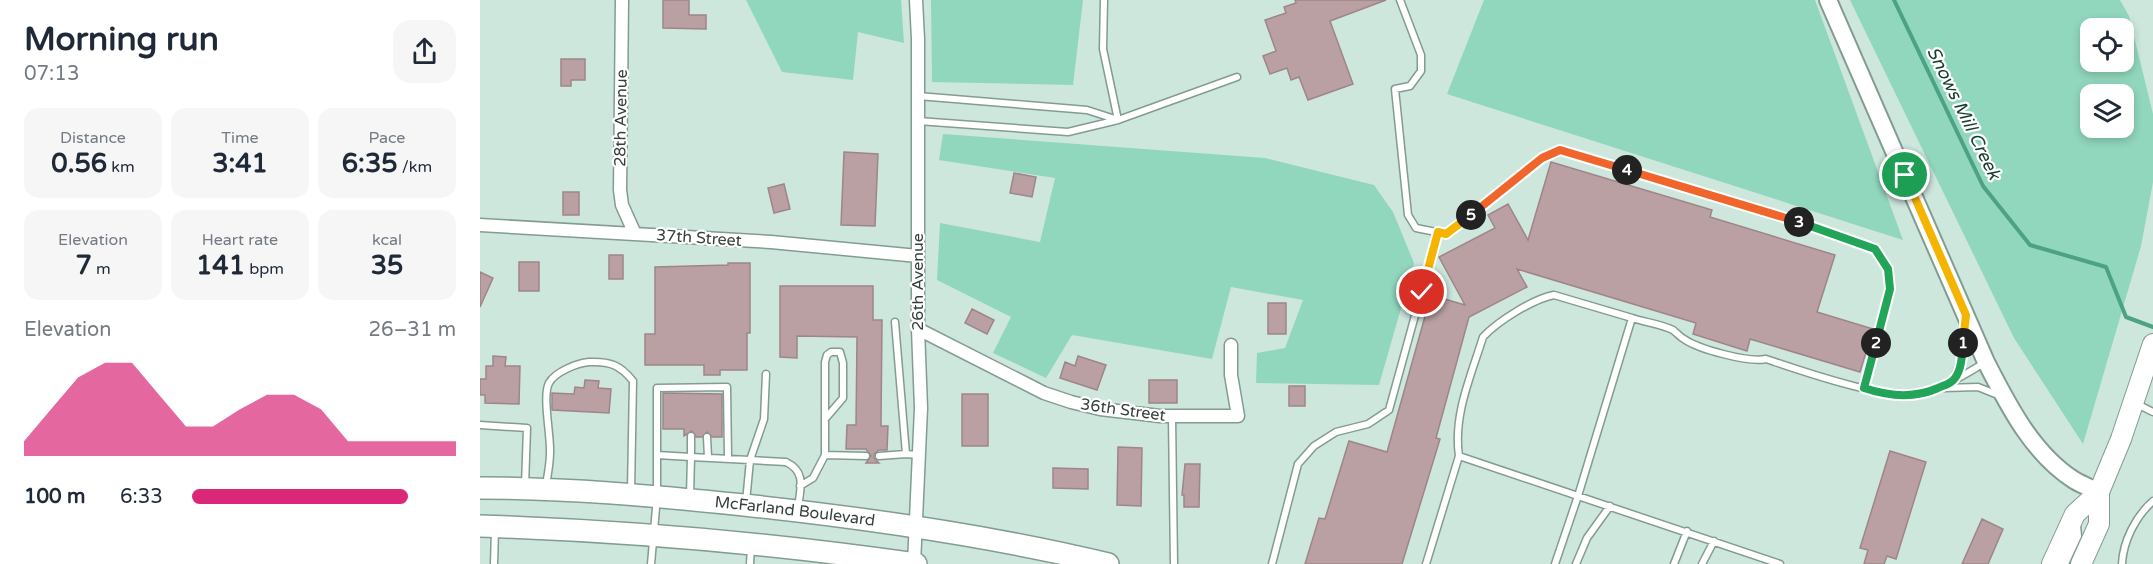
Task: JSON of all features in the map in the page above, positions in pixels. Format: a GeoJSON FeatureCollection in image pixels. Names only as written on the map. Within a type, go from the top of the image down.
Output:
{"type":"FeatureCollection","features":[{"type":"Feature","properties":{"kind":"highway","name":"McFarland Boulevard"},"geometry":{"type":"LineString","coordinates":[[480,488],[631,495],[798,511],[966,535],[1108,564]]}},
{"type":"Feature","properties":{"kind":"highway"},"geometry":{"type":"LineString","coordinates":[[487,526],[652,534],[751,554],[915,564]]}},
{"type":"Feature","properties":{"kind":"main road"},"geometry":{"type":"LineString","coordinates":[[2081,564],[2099,524],[2099,492],[2134,403],[2153,344]]}},
{"type":"Feature","properties":{"kind":"main road"},"geometry":{"type":"LineString","coordinates":[[2052,564],[2075,514],[2099,492]]}},
{"type":"Feature","properties":{"kind":"street","name":"28th Avenue"},"geometry":{"type":"LineString","coordinates":[[622,0],[620,190],[622,205],[635,234]]}},
{"type":"Feature","properties":{"kind":"street","name":"26th Avenue"},"geometry":{"type":"LineString","coordinates":[[915,564],[921,408],[918,329],[916,0]]}},
{"type":"Feature","properties":{"kind":"street"},"geometry":{"type":"LineString","coordinates":[[1828,0],[1986,362],[2005,399],[2020,424],[2058,468],[2074,480],[2099,492]]}},
{"type":"Feature","properties":{"kind":"street","name":"37th Street"},"geometry":{"type":"LineString","coordinates":[[480,225],[771,242],[918,256]]}},
{"type":"Feature","properties":{"kind":"street","name":"36th Street"},"geometry":{"type":"LineString","coordinates":[[918,329],[1053,396],[1100,409],[1172,417],[1238,417],[1231,375],[1231,345]]}},
{"type":"Feature","properties":{"kind":"lane"},"geometry":{"type":"LineString","coordinates":[[1104,0],[1103,49],[1118,120]]}},
{"type":"Feature","properties":{"kind":"lane"},"geometry":{"type":"LineString","coordinates":[[1400,0],[1421,55],[1421,71],[1410,86],[1395,89],[1408,215],[1416,228],[1446,234],[1542,158],[1560,150],[1828,231],[1875,249],[1888,269],[1890,289],[1864,388]]}},
{"type":"Feature","properties":{"kind":"lane"},"geometry":{"type":"LineString","coordinates":[[918,121],[1068,132],[1118,120],[1237,77]]}},
{"type":"Feature","properties":{"kind":"lane"},"geometry":{"type":"LineString","coordinates":[[918,96],[1087,110],[1118,120]]}},
{"type":"Feature","properties":{"kind":"lane"},"geometry":{"type":"LineString","coordinates":[[1272,564],[1298,464],[1314,446],[1336,432],[1368,424],[1389,410],[1438,232]]}},
{"type":"Feature","properties":{"kind":"lane"},"geometry":{"type":"LineString","coordinates":[[1426,564],[1459,456],[1458,419],[1483,337],[1492,328],[1543,297],[1554,295],[1672,330],[1685,340],[1700,346],[1741,358],[1757,361],[1766,359],[1876,392],[1911,396],[1927,393],[1952,382],[1986,362]]}},
{"type":"Feature","properties":{"kind":"lane"},"geometry":{"type":"LineString","coordinates":[[1952,382],[1959,370],[1962,356],[1966,315]]}},
{"type":"Feature","properties":{"kind":"lane"},"geometry":{"type":"LineString","coordinates":[[1555,564],[1632,318]]}},
{"type":"Feature","properties":{"kind":"lane"},"geometry":{"type":"LineString","coordinates":[[895,322],[906,454]]}},
{"type":"Feature","properties":{"kind":"lane"},"geometry":{"type":"LineString","coordinates":[[800,486],[813,478],[825,455],[825,419],[825,362],[827,355],[831,352],[840,352],[843,363],[843,398],[825,419]]}},
{"type":"Feature","properties":{"kind":"lane"},"geometry":{"type":"LineString","coordinates":[[546,490],[550,453],[546,393],[549,382],[563,371],[582,363],[602,361],[623,368],[633,381],[631,495]]}},
{"type":"Feature","properties":{"kind":"lane"},"geometry":{"type":"LineString","coordinates":[[746,505],[750,460],[764,419],[765,374]]}},
{"type":"Feature","properties":{"kind":"lane"},"geometry":{"type":"LineString","coordinates":[[651,564],[657,497],[657,388],[691,391],[727,387],[728,458]]}},
{"type":"Feature","properties":{"kind":"lane"},"geometry":{"type":"LineString","coordinates":[[1938,388],[1978,387],[2005,399]]}},
{"type":"Feature","properties":{"kind":"lane"},"geometry":{"type":"LineString","coordinates":[[2134,403],[2153,412]]}},
{"type":"Feature","properties":{"kind":"lane"},"geometry":{"type":"LineString","coordinates":[[1172,417],[1174,564]]}},
{"type":"Feature","properties":{"kind":"lane"},"geometry":{"type":"LineString","coordinates":[[480,425],[527,428],[524,489]]}},
{"type":"Feature","properties":{"kind":"lane"},"geometry":{"type":"LineString","coordinates":[[689,500],[691,436]]}},
{"type":"Feature","properties":{"kind":"lane"},"geometry":{"type":"LineString","coordinates":[[707,437],[708,457]]}},
{"type":"Feature","properties":{"kind":"lane"},"geometry":{"type":"LineString","coordinates":[[657,455],[786,462],[795,466],[800,475],[798,511]]}},
{"type":"Feature","properties":{"kind":"lane"},"geometry":{"type":"LineString","coordinates":[[825,455],[866,456]]}},
{"type":"Feature","properties":{"kind":"lane"},"geometry":{"type":"LineString","coordinates":[[879,456],[919,455]]}},
{"type":"Feature","properties":{"kind":"lane"},"geometry":{"type":"LineString","coordinates":[[1459,456],[1687,531],[1767,562],[1780,564]]}},
{"type":"Feature","properties":{"kind":"lane"},"geometry":{"type":"LineString","coordinates":[[2122,564],[2122,555],[2141,511],[2153,501]]}},
{"type":"Feature","properties":{"kind":"lane"},"geometry":{"type":"LineString","coordinates":[[1576,564],[1587,538],[1610,506]]}},
{"type":"Feature","properties":{"kind":"lane"},"geometry":{"type":"LineString","coordinates":[[2065,564],[2078,536],[2075,514]]}},
{"type":"Feature","properties":{"kind":"lane"},"geometry":{"type":"LineString","coordinates":[[487,526],[494,564]]}},
{"type":"Feature","properties":{"kind":"lane"},"geometry":{"type":"LineString","coordinates":[[1674,564],[1687,531]]}},
{"type":"Feature","properties":{"kind":"lane"},"geometry":{"type":"LineString","coordinates":[[1702,564],[1714,541]]}},
{"type":"Feature","properties":{"kind":"green space"},"geometry":{"type":"Polygon","coordinates":[[[746,0],[901,0],[904,43],[858,32],[853,80],[782,72],[746,0]]]}},
{"type":"Feature","properties":{"kind":"green space"},"geometry":{"type":"Polygon","coordinates":[[[931,0],[1083,0],[1073,85],[932,82],[931,0]]]}},
{"type":"Feature","properties":{"kind":"green space"},"geometry":{"type":"Polygon","coordinates":[[[1484,0],[1815,0],[1903,240],[1447,94],[1484,0]]]}},
{"type":"Feature","properties":{"kind":"green space"},"geometry":{"type":"Polygon","coordinates":[[[1850,0],[2120,0],[2129,16],[2129,18],[2080,18],[2080,72],[2134,72],[2134,36],[2153,114],[2153,182],[2141,246],[2083,444],[2014,338],[1850,0]]]}},
{"type":"Feature","properties":{"kind":"green space"},"geometry":{"type":"Polygon","coordinates":[[[943,134],[1265,158],[1374,185],[1393,212],[1414,263],[1379,385],[1256,383],[1257,353],[1285,348],[1303,300],[1231,287],[1212,359],[1072,335],[1046,378],[993,353],[1011,317],[937,280],[940,223],[1040,242],[1055,178],[939,160],[943,134]]]}},
{"type":"Feature","properties":{"kind":"building"},"geometry":{"type":"Polygon","coordinates":[[[663,0],[689,0],[689,15],[706,15],[706,29],[663,28],[663,0]]]}},
{"type":"Feature","properties":{"kind":"building"},"geometry":{"type":"Polygon","coordinates":[[[1295,0],[1386,0],[1330,21],[1353,84],[1308,100],[1299,77],[1291,80],[1287,68],[1270,74],[1263,56],[1276,51],[1265,20],[1286,13],[1284,7],[1296,3],[1295,0]]]}},
{"type":"Feature","properties":{"kind":"building"},"geometry":{"type":"Polygon","coordinates":[[[561,59],[585,59],[585,80],[571,80],[571,86],[561,86],[561,59]]]}},
{"type":"Feature","properties":{"kind":"building"},"geometry":{"type":"Polygon","coordinates":[[[844,152],[878,154],[875,226],[841,225],[844,152]]]}},
{"type":"Feature","properties":{"kind":"building"},"geometry":{"type":"Polygon","coordinates":[[[1551,162],[1712,210],[1710,217],[1835,255],[1817,312],[1873,329],[1860,372],[1750,339],[1747,351],[1693,334],[1696,323],[1517,269],[1527,287],[1469,317],[1436,438],[1440,439],[1402,564],[1305,564],[1319,518],[1325,519],[1349,441],[1387,452],[1431,295],[1465,305],[1439,257],[1495,228],[1488,215],[1508,204],[1528,240],[1551,162]]]}},
{"type":"Feature","properties":{"kind":"building"},"geometry":{"type":"Polygon","coordinates":[[[1014,173],[1036,177],[1032,197],[1010,193],[1014,173]]]}},
{"type":"Feature","properties":{"kind":"building"},"geometry":{"type":"Polygon","coordinates":[[[784,184],[790,209],[774,213],[768,188],[784,184]]]}},
{"type":"Feature","properties":{"kind":"building"},"geometry":{"type":"Polygon","coordinates":[[[563,192],[579,192],[579,215],[563,215],[563,192]]]}},
{"type":"Feature","properties":{"kind":"building"},"geometry":{"type":"Polygon","coordinates":[[[609,255],[623,255],[623,279],[609,279],[609,255]]]}},
{"type":"Feature","properties":{"kind":"building"},"geometry":{"type":"Polygon","coordinates":[[[519,262],[539,262],[539,291],[519,291],[519,262]]]}},
{"type":"Feature","properties":{"kind":"building"},"geometry":{"type":"Polygon","coordinates":[[[728,263],[750,263],[750,333],[747,333],[747,370],[720,370],[720,375],[704,375],[704,365],[645,365],[645,334],[655,334],[655,267],[728,265],[728,263]]]}},
{"type":"Feature","properties":{"kind":"building"},"geometry":{"type":"Polygon","coordinates":[[[480,272],[493,278],[480,307],[480,272]]]}},
{"type":"Feature","properties":{"kind":"building"},"geometry":{"type":"Polygon","coordinates":[[[780,286],[873,286],[873,320],[882,320],[881,426],[888,426],[887,450],[879,450],[874,454],[874,458],[879,463],[866,463],[871,456],[866,449],[846,449],[847,425],[856,425],[857,337],[797,336],[797,358],[780,357],[780,286]]]}},
{"type":"Feature","properties":{"kind":"building"},"geometry":{"type":"Polygon","coordinates":[[[1268,303],[1286,303],[1286,334],[1268,334],[1268,303]]]}},
{"type":"Feature","properties":{"kind":"building"},"geometry":{"type":"Polygon","coordinates":[[[972,309],[994,320],[987,334],[965,323],[972,309]]]}},
{"type":"Feature","properties":{"kind":"building"},"geometry":{"type":"Polygon","coordinates":[[[493,356],[506,357],[505,366],[520,366],[519,404],[485,403],[485,395],[480,395],[480,379],[486,379],[486,366],[493,366],[493,356]]]}},
{"type":"Feature","properties":{"kind":"building"},"geometry":{"type":"Polygon","coordinates":[[[1078,356],[1106,365],[1097,390],[1060,378],[1065,362],[1075,366],[1078,356]]]}},
{"type":"Feature","properties":{"kind":"building"},"geometry":{"type":"Polygon","coordinates":[[[585,380],[599,381],[598,388],[611,389],[609,413],[552,410],[552,393],[574,394],[575,387],[584,388],[585,380]]]}},
{"type":"Feature","properties":{"kind":"building"},"geometry":{"type":"Polygon","coordinates":[[[1149,380],[1177,380],[1177,403],[1149,403],[1149,380]]]}},
{"type":"Feature","properties":{"kind":"building"},"geometry":{"type":"Polygon","coordinates":[[[1289,386],[1305,386],[1305,406],[1289,406],[1289,386]]]}},
{"type":"Feature","properties":{"kind":"building"},"geometry":{"type":"Polygon","coordinates":[[[663,393],[722,394],[722,437],[712,437],[707,432],[702,437],[696,437],[692,431],[684,436],[684,429],[663,429],[663,393]]]}},
{"type":"Feature","properties":{"kind":"building"},"geometry":{"type":"Polygon","coordinates":[[[962,394],[988,394],[988,446],[962,446],[962,394]]]}},
{"type":"Feature","properties":{"kind":"building"},"geometry":{"type":"Polygon","coordinates":[[[1118,447],[1142,448],[1141,506],[1117,505],[1118,447]]]}},
{"type":"Feature","properties":{"kind":"building"},"geometry":{"type":"Polygon","coordinates":[[[1890,451],[1926,462],[1896,559],[1887,556],[1884,564],[1864,564],[1868,550],[1860,548],[1890,451]]]}},
{"type":"Feature","properties":{"kind":"building"},"geometry":{"type":"Polygon","coordinates":[[[1185,464],[1200,464],[1199,507],[1184,507],[1184,495],[1182,495],[1185,464]]]}},
{"type":"Feature","properties":{"kind":"building"},"geometry":{"type":"Polygon","coordinates":[[[1053,468],[1088,469],[1088,489],[1053,488],[1053,468]]]}},
{"type":"Feature","properties":{"kind":"building"},"geometry":{"type":"Polygon","coordinates":[[[1982,519],[2003,529],[1988,564],[1962,564],[1982,519]]]}},
{"type":"Feature","properties":{"kind":"waterway","name":"Snows Mill Creek"},"geometry":{"type":"LineString","coordinates":[[1894,0],[1983,186],[2030,245],[2106,267],[2126,317],[2153,327]]}},
{"type":"Feature","properties":{"kind":"route"},"geometry":{"type":"LineString","coordinates":[[1422,292],[1438,232],[1446,234],[1453,230],[1542,158],[1560,150],[1828,231],[1875,249],[1888,269],[1890,289],[1864,388],[1876,392],[1911,396],[1927,393],[1952,382],[1959,370],[1966,315],[1905,175]]}}]}
